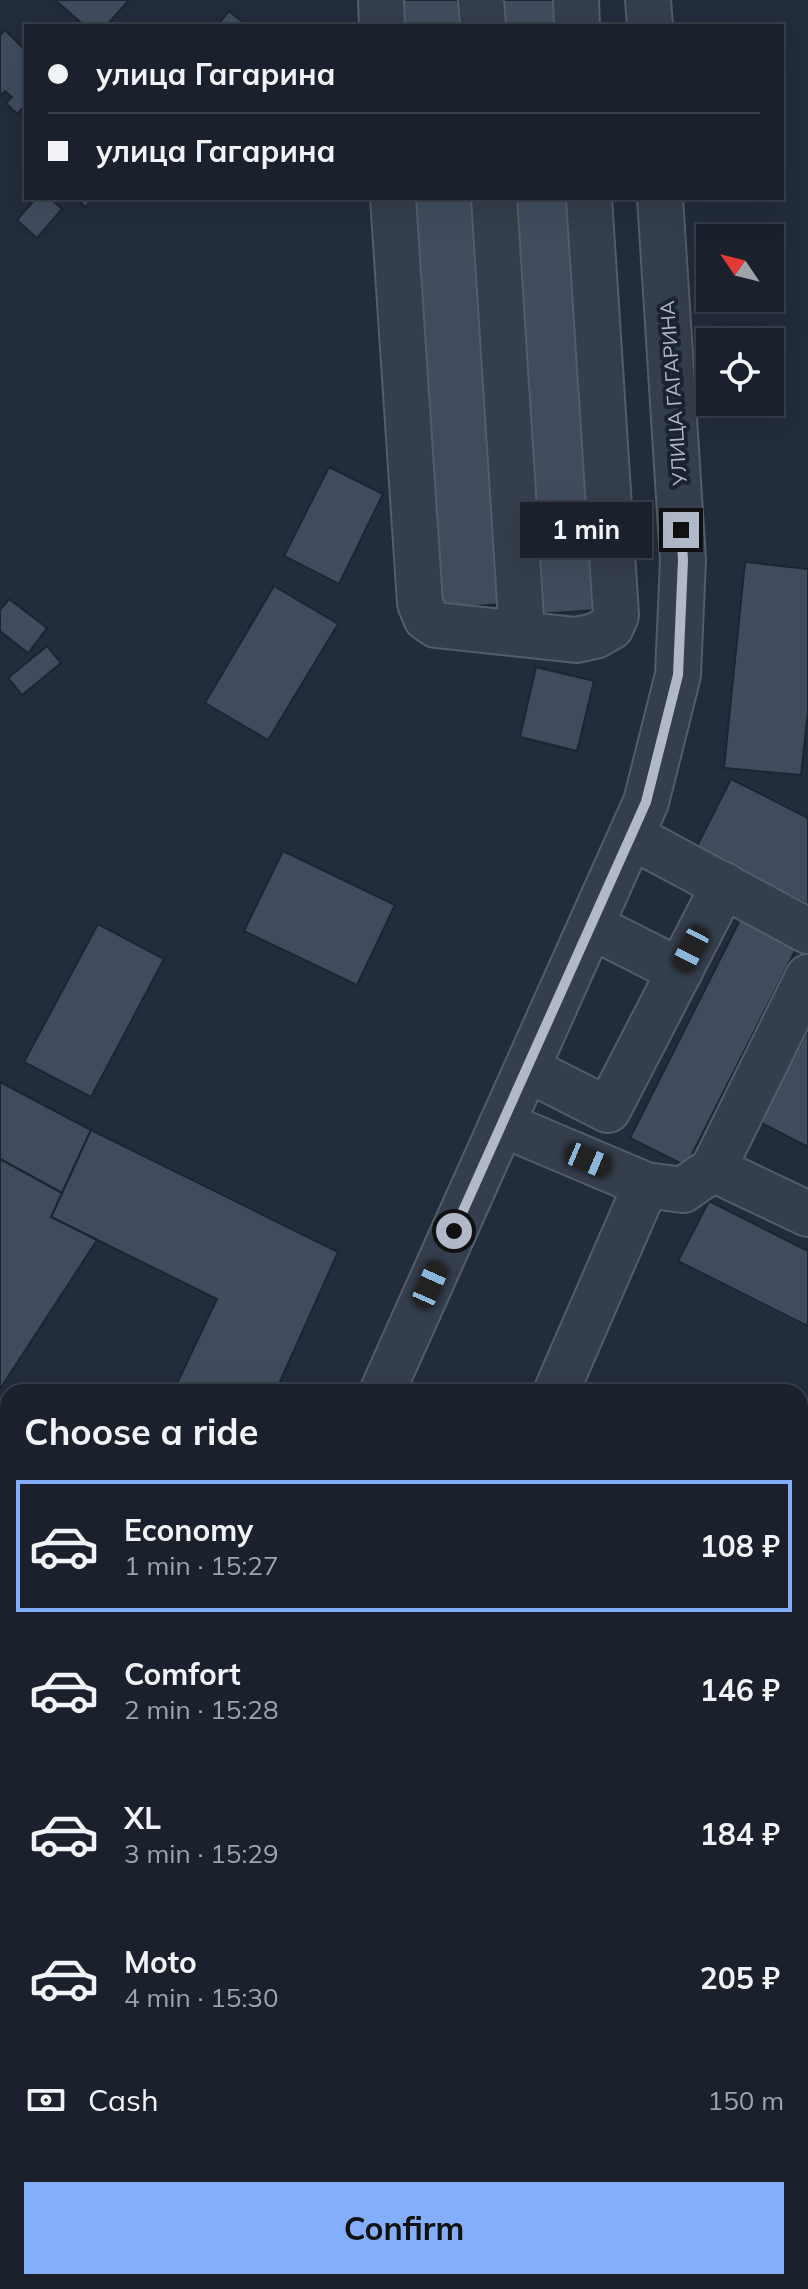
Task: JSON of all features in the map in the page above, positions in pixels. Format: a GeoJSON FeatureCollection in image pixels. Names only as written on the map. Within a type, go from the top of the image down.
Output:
{"type":"FeatureCollection","features":[{"type":"Feature","properties":{"kind":"street"},"geometry":{"type":"LineString","coordinates":[[381,0],[382,24]]}},
{"type":"Feature","properties":{"kind":"street"},"geometry":{"type":"LineString","coordinates":[[481,0],[483,24]]}},
{"type":"Feature","properties":{"kind":"street"},"geometry":{"type":"LineString","coordinates":[[576,0],[577,24]]}},
{"type":"Feature","properties":{"kind":"street"},"geometry":{"type":"LineString","coordinates":[[648,0],[650,24]]}},
{"type":"Feature","properties":{"kind":"street"},"geometry":{"type":"LineString","coordinates":[[393,200],[420,603],[426,618],[436,625],[576,640],[595,636],[611,627],[616,615],[589,200]]}},
{"type":"Feature","properties":{"kind":"street"},"geometry":{"type":"LineString","coordinates":[[494,200],[522,634]]}},
{"type":"Feature","properties":{"kind":"street","name":"УЛИЦА ГАГАРИНА"},"geometry":{"type":"LineString","coordinates":[[386,1384],[646,802],[678,675],[683,560],[660,200]]}},
{"type":"Feature","properties":{"kind":"street"},"geometry":{"type":"LineString","coordinates":[[631,836],[808,931]]}},
{"type":"Feature","properties":{"kind":"street"},"geometry":{"type":"LineString","coordinates":[[527,1069],[608,1110],[724,885]]}},
{"type":"Feature","properties":{"kind":"street"},"geometry":{"type":"LineString","coordinates":[[591,926],[680,971]]}},
{"type":"Feature","properties":{"kind":"street"},"geometry":{"type":"LineString","coordinates":[[502,1124],[646,1185],[683,1190],[713,1169],[808,977]]}},
{"type":"Feature","properties":{"kind":"street"},"geometry":{"type":"LineString","coordinates":[[713,1169],[808,1214]]}},
{"type":"Feature","properties":{"kind":"street"},"geometry":{"type":"LineString","coordinates":[[559,1384],[646,1185]]}},
{"type":"Feature","properties":{"kind":"building"},"geometry":{"type":"Polygon","coordinates":[[[55,0],[129,0],[108,24],[83,24],[55,0]]]}},
{"type":"Feature","properties":{"kind":"building"},"geometry":{"type":"Polygon","coordinates":[[[395,0],[463,0],[465,24],[397,24],[395,0]]]}},
{"type":"Feature","properties":{"kind":"building"},"geometry":{"type":"Polygon","coordinates":[[[493,0],[555,0],[556,24],[495,24],[493,0]]]}},
{"type":"Feature","properties":{"kind":"building"},"geometry":{"type":"Polygon","coordinates":[[[229,11],[245,24],[219,24],[229,11]]]}},
{"type":"Feature","properties":{"kind":"building"},"geometry":{"type":"Polygon","coordinates":[[[5,30],[24,49],[24,109],[17,114],[6,103],[12,97],[5,91],[0,96],[0,35],[5,30]]]}},
{"type":"Feature","properties":{"kind":"building"},"geometry":{"type":"Polygon","coordinates":[[[34,200],[52,200],[62,209],[37,238],[17,220],[34,200]]]}},
{"type":"Feature","properties":{"kind":"building"},"geometry":{"type":"Polygon","coordinates":[[[79,200],[92,200],[85,207],[79,200]]]}},
{"type":"Feature","properties":{"kind":"building"},"geometry":{"type":"Polygon","coordinates":[[[408,200],[476,200],[503,604],[435,609],[408,200]]]}},
{"type":"Feature","properties":{"kind":"building"},"geometry":{"type":"Polygon","coordinates":[[[507,200],[569,200],[599,610],[538,614],[507,200]]]}},
{"type":"Feature","properties":{"kind":"building"},"geometry":{"type":"Polygon","coordinates":[[[329,467],[383,494],[339,584],[284,556],[329,467]]]}},
{"type":"Feature","properties":{"kind":"building"},"geometry":{"type":"Polygon","coordinates":[[[745,562],[808,569],[808,711],[801,775],[724,768],[745,562]]]}},
{"type":"Feature","properties":{"kind":"building"},"geometry":{"type":"Polygon","coordinates":[[[274,586],[338,624],[268,740],[205,703],[274,586]]]}},
{"type":"Feature","properties":{"kind":"building"},"geometry":{"type":"Polygon","coordinates":[[[9,599],[47,628],[28,653],[0,631],[0,610],[9,599]]]}},
{"type":"Feature","properties":{"kind":"building"},"geometry":{"type":"Polygon","coordinates":[[[47,646],[61,663],[22,695],[8,678],[47,646]]]}},
{"type":"Feature","properties":{"kind":"building"},"geometry":{"type":"Polygon","coordinates":[[[536,667],[594,681],[577,751],[520,737],[536,667]]]}},
{"type":"Feature","properties":{"kind":"building"},"geometry":{"type":"Polygon","coordinates":[[[731,779],[808,818],[808,904],[696,848],[731,779]]]}},
{"type":"Feature","properties":{"kind":"building"},"geometry":{"type":"Polygon","coordinates":[[[283,851],[395,905],[357,985],[244,931],[283,851]]]}},
{"type":"Feature","properties":{"kind":"building"},"geometry":{"type":"Polygon","coordinates":[[[741,918],[797,947],[686,1166],[630,1138],[741,918]]]}},
{"type":"Feature","properties":{"kind":"building"},"geometry":{"type":"Polygon","coordinates":[[[98,924],[164,959],[91,1097],[24,1062],[98,924]]]}},
{"type":"Feature","properties":{"kind":"building"},"geometry":{"type":"Polygon","coordinates":[[[808,1030],[808,1147],[760,1122],[808,1030]]]}},
{"type":"Feature","properties":{"kind":"building"},"geometry":{"type":"Polygon","coordinates":[[[0,1082],[91,1130],[62,1193],[0,1159],[0,1082]]]}},
{"type":"Feature","properties":{"kind":"building"},"geometry":{"type":"Polygon","coordinates":[[[91,1130],[338,1252],[279,1384],[177,1384],[217,1299],[51,1217],[91,1130]]]}},
{"type":"Feature","properties":{"kind":"building"},"geometry":{"type":"Polygon","coordinates":[[[0,1159],[62,1193],[51,1217],[97,1240],[3,1384],[0,1384],[0,1159]]]}},
{"type":"Feature","properties":{"kind":"building"},"geometry":{"type":"Polygon","coordinates":[[[709,1201],[808,1251],[808,1326],[678,1261],[709,1201]]]}},
{"type":"Feature","properties":{"kind":"route"},"geometry":{"type":"LineString","coordinates":[[454,1231],[646,802],[678,675],[683,560],[681,530]]}}]}
